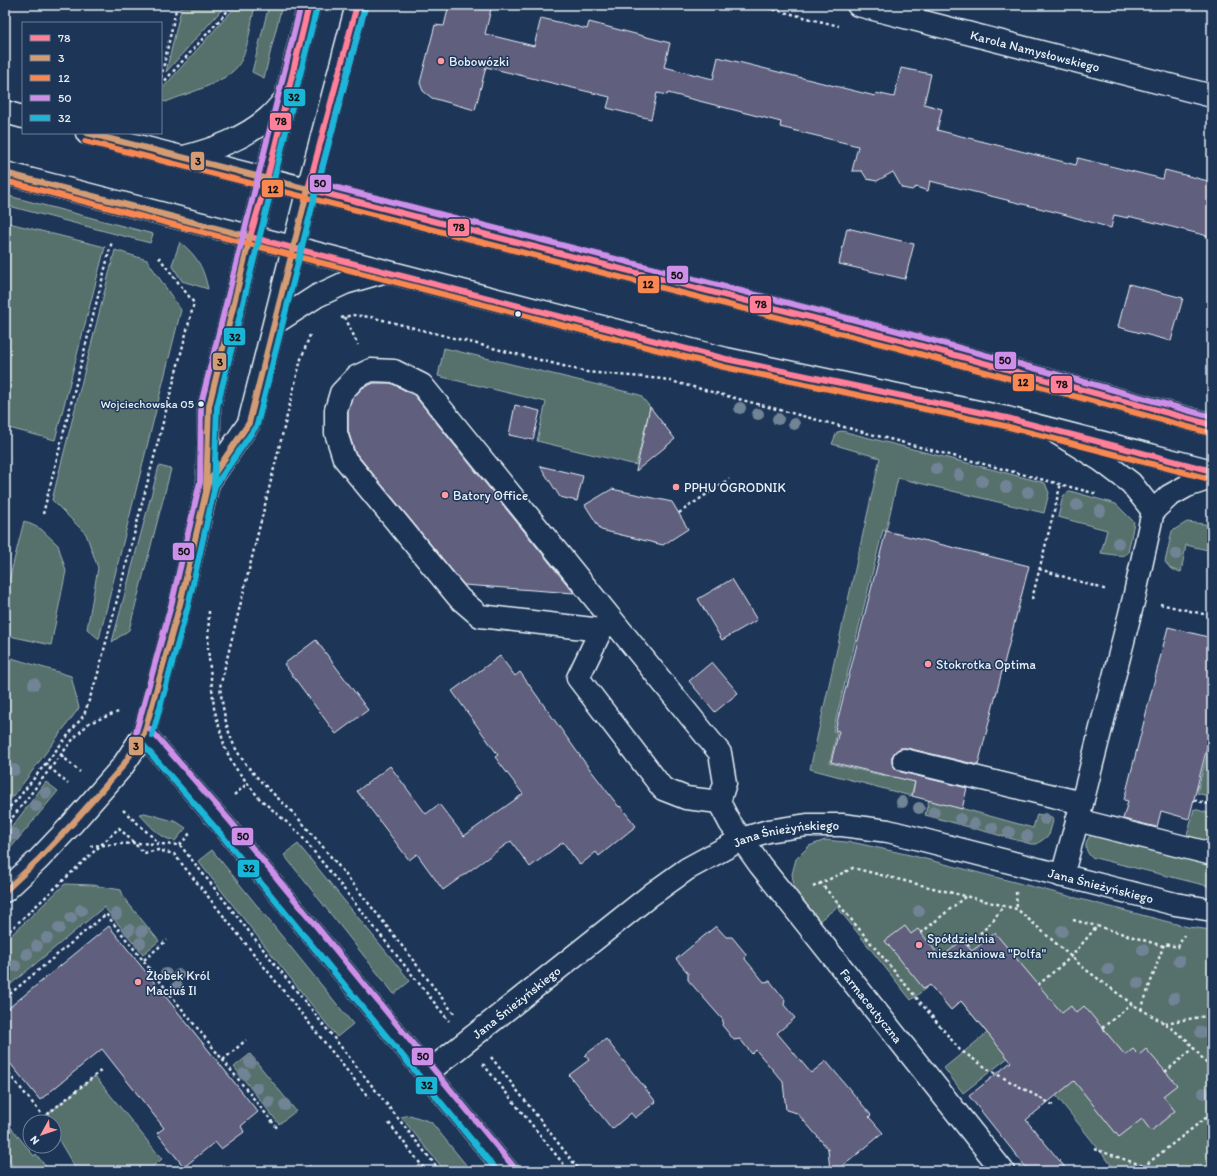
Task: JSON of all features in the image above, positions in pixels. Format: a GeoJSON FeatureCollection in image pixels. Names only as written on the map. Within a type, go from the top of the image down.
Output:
{"type":"FeatureCollection","features":[{"type":"Feature","properties":{"kind":"street"},"geometry":{"type":"LineString","coordinates":[[5,891],[53,845],[122,766],[144,734],[180,604],[208,483],[209,406],[309,5]]}},
{"type":"Feature","properties":{"kind":"street"},"geometry":{"type":"LineString","coordinates":[[208,483],[249,424],[275,323],[292,248],[357,5]]}},
{"type":"Feature","properties":{"kind":"street","name":"Karola Namysłowskiego"},"geometry":{"type":"LineString","coordinates":[[858,5],[1212,96]]}},
{"type":"Feature","properties":{"kind":"street"},"geometry":{"type":"LineString","coordinates":[[183,157],[216,149],[245,133],[268,118],[287,97]]}},
{"type":"Feature","properties":{"kind":"street"},"geometry":{"type":"LineString","coordinates":[[5,112],[22,117]]}},
{"type":"Feature","properties":{"kind":"street"},"geometry":{"type":"LineString","coordinates":[[90,134],[888,337],[1212,425]]}},
{"type":"Feature","properties":{"kind":"street"},"geometry":{"type":"LineString","coordinates":[[5,173],[383,272],[726,359],[788,374],[933,402],[1053,430],[1212,471]]}},
{"type":"Feature","properties":{"kind":"street"},"geometry":{"type":"LineString","coordinates":[[275,323],[317,296],[345,283],[383,272]]}},
{"type":"Feature","properties":{"kind":"street"},"geometry":{"type":"LineString","coordinates":[[607,625],[480,616],[459,598],[344,458],[336,433],[336,410],[341,393],[356,377],[371,370],[394,370],[422,385],[607,625],[720,753],[725,783],[719,802],[686,798],[664,788],[578,678],[607,625]]}},
{"type":"Feature","properties":{"kind":"street"},"geometry":{"type":"LineString","coordinates":[[1053,430],[1102,461],[1131,483],[1153,511]]}},
{"type":"Feature","properties":{"kind":"street"},"geometry":{"type":"LineString","coordinates":[[1062,876],[1080,812],[1134,598],[1153,511],[1169,496],[1187,486],[1205,480],[1212,480]]}},
{"type":"Feature","properties":{"kind":"street"},"geometry":{"type":"LineString","coordinates":[[144,734],[225,827],[507,1171]]}},
{"type":"Feature","properties":{"kind":"street"},"geometry":{"type":"LineString","coordinates":[[904,760],[1080,812],[1212,854]]}},
{"type":"Feature","properties":{"kind":"street","name":"Farmaceutyczna"},"geometry":{"type":"LineString","coordinates":[[719,802],[730,823],[779,890],[1003,1171]]}},
{"type":"Feature","properties":{"kind":"street","name":"Jana Śnieżyńskiego"},"geometry":{"type":"LineString","coordinates":[[427,1073],[652,894],[686,869],[742,839],[768,831],[807,825],[842,825],[888,831],[1175,904],[1212,910]]}},
{"type":"Feature","properties":{"kind":"path"},"geometry":{"type":"LineString","coordinates":[[162,73],[177,5]]}},
{"type":"Feature","properties":{"kind":"path"},"geometry":{"type":"LineString","coordinates":[[162,84],[233,5]]}},
{"type":"Feature","properties":{"kind":"path"},"geometry":{"type":"LineString","coordinates":[[43,514],[112,241]]}},
{"type":"Feature","properties":{"kind":"path"},"geometry":{"type":"LineString","coordinates":[[5,811],[16,801],[84,715],[97,677],[194,303],[158,256]]}},
{"type":"Feature","properties":{"kind":"path"},"geometry":{"type":"LineString","coordinates":[[336,319],[352,315],[371,317],[587,372],[663,378],[1061,483],[1105,496]]}},
{"type":"Feature","properties":{"kind":"path"},"geometry":{"type":"LineString","coordinates":[[310,333],[301,359],[220,687],[223,709],[229,732],[238,751],[269,790],[306,826],[456,1016]]}},
{"type":"Feature","properties":{"kind":"path"},"geometry":{"type":"LineString","coordinates":[[678,513],[729,479]]}},
{"type":"Feature","properties":{"kind":"path"},"geometry":{"type":"LineString","coordinates":[[1032,599],[1061,483]]}},
{"type":"Feature","properties":{"kind":"path"},"geometry":{"type":"LineString","coordinates":[[209,603],[208,648],[214,708],[217,726],[224,748],[234,766],[259,798],[299,833],[453,1026]]}},
{"type":"Feature","properties":{"kind":"path"},"geometry":{"type":"LineString","coordinates":[[5,827],[61,755],[89,723],[154,698]]}},
{"type":"Feature","properties":{"kind":"path"},"geometry":{"type":"LineString","coordinates":[[61,755],[79,772]]}},
{"type":"Feature","properties":{"kind":"path"},"geometry":{"type":"LineString","coordinates":[[45,763],[68,784]]}},
{"type":"Feature","properties":{"kind":"path"},"geometry":{"type":"LineString","coordinates":[[233,796],[247,784]]}},
{"type":"Feature","properties":{"kind":"path"},"geometry":{"type":"LineString","coordinates":[[1194,800],[1212,805]]}},
{"type":"Feature","properties":{"kind":"path"},"geometry":{"type":"LineString","coordinates":[[130,816],[159,843]]}},
{"type":"Feature","properties":{"kind":"path"},"geometry":{"type":"LineString","coordinates":[[5,935],[119,828],[136,843],[144,853],[158,850],[174,854],[369,1098]]}},
{"type":"Feature","properties":{"kind":"path"},"geometry":{"type":"LineString","coordinates":[[180,845],[194,829]]}},
{"type":"Feature","properties":{"kind":"path"},"geometry":{"type":"LineString","coordinates":[[53,845],[100,846],[136,843],[180,845],[440,1171]]}},
{"type":"Feature","properties":{"kind":"path"},"geometry":{"type":"LineString","coordinates":[[820,882],[960,1050],[991,1071],[1053,1105]]}},
{"type":"Feature","properties":{"kind":"path"},"geometry":{"type":"LineString","coordinates":[[1016,888],[1017,909]]}},
{"type":"Feature","properties":{"kind":"path"},"geometry":{"type":"LineString","coordinates":[[921,933],[966,896]]}},
{"type":"Feature","properties":{"kind":"path"},"geometry":{"type":"LineString","coordinates":[[967,946],[993,921],[1003,906]]}},
{"type":"Feature","properties":{"kind":"path"},"geometry":{"type":"LineString","coordinates":[[5,998],[106,914],[278,1129]]}},
{"type":"Feature","properties":{"kind":"path"},"geometry":{"type":"LineString","coordinates":[[1073,920],[1163,946],[1164,944],[1178,947],[1184,934]]}},
{"type":"Feature","properties":{"kind":"path"},"geometry":{"type":"LineString","coordinates":[[1038,985],[1071,957],[1097,926]]}},
{"type":"Feature","properties":{"kind":"path"},"geometry":{"type":"LineString","coordinates":[[144,960],[167,940]]}},
{"type":"Feature","properties":{"kind":"path"},"geometry":{"type":"LineString","coordinates":[[1142,1010],[1163,946]]}},
{"type":"Feature","properties":{"kind":"path"},"geometry":{"type":"LineString","coordinates":[[1085,969],[1132,1004],[1164,1023],[1187,1040],[1212,1070]]}},
{"type":"Feature","properties":{"kind":"path"},"geometry":{"type":"LineString","coordinates":[[1102,1028],[1132,1004]]}},
{"type":"Feature","properties":{"kind":"path"},"geometry":{"type":"LineString","coordinates":[[1164,1023],[1212,1015]]}},
{"type":"Feature","properties":{"kind":"path"},"geometry":{"type":"LineString","coordinates":[[223,1060],[246,1040]]}},
{"type":"Feature","properties":{"kind":"path"},"geometry":{"type":"LineString","coordinates":[[1165,1072],[1194,1048]]}},
{"type":"Feature","properties":{"kind":"path"},"geometry":{"type":"LineString","coordinates":[[486,1052],[580,1171]]}},
{"type":"Feature","properties":{"kind":"path"},"geometry":{"type":"LineString","coordinates":[[479,1059],[569,1171]]}},
{"type":"Feature","properties":{"kind":"path"},"geometry":{"type":"LineString","coordinates":[[5,1069],[44,1118],[103,1069]]}},
{"type":"Feature","properties":{"kind":"path"},"geometry":{"type":"LineString","coordinates":[[1138,1171],[1212,1113]]}},
{"type":"Feature","properties":{"kind":"path"},"geometry":{"type":"LineString","coordinates":[[389,1123],[426,1171]]}},
{"type":"Feature","properties":{"kind":"path"},"geometry":{"type":"LineString","coordinates":[[1094,1148],[1145,1166]]}},
{"type":"Feature","properties":{"kind":"path"},"geometry":{"type":"LineString","coordinates":[[310,1166],[314,1171]]}},
{"type":"Feature","properties":{"kind":"green space"},"geometry":{"type":"Polygon","coordinates":[[[182,5],[226,5],[166,72],[182,5]]]}},
{"type":"Feature","properties":{"kind":"green space"},"geometry":{"type":"Polygon","coordinates":[[[237,5],[255,5],[249,38],[244,54],[237,67],[231,73],[204,88],[166,102],[162,100],[162,89],[237,5]]]}},
{"type":"Feature","properties":{"kind":"green space"},"geometry":{"type":"Polygon","coordinates":[[[269,5],[282,5],[264,78],[252,72],[269,5]]]}},
{"type":"Feature","properties":{"kind":"green space"},"geometry":{"type":"Polygon","coordinates":[[[5,195],[153,234],[150,243],[5,205],[5,195]]]}},
{"type":"Feature","properties":{"kind":"green space"},"geometry":{"type":"Polygon","coordinates":[[[5,222],[105,247],[55,440],[5,427],[5,321],[7,312],[5,311],[5,222]]]}},
{"type":"Feature","properties":{"kind":"green space"},"geometry":{"type":"Polygon","coordinates":[[[180,242],[191,253],[202,268],[208,289],[182,281],[172,265],[180,242]]]}},
{"type":"Feature","properties":{"kind":"green space"},"geometry":{"type":"Polygon","coordinates":[[[115,250],[147,260],[181,310],[99,639],[87,629],[98,568],[86,534],[52,500],[115,250]]]}},
{"type":"Feature","properties":{"kind":"green space"},"geometry":{"type":"Polygon","coordinates":[[[444,348],[640,395],[650,407],[636,465],[537,441],[546,402],[438,376],[444,348]]]}},
{"type":"Feature","properties":{"kind":"green space"},"geometry":{"type":"Polygon","coordinates":[[[842,431],[1045,483],[1049,493],[1044,513],[898,478],[886,531],[883,530],[833,731],[837,732],[830,763],[894,778],[898,764],[969,782],[967,789],[944,784],[939,802],[1033,828],[1037,814],[1052,817],[1053,821],[1049,835],[1037,844],[1031,844],[925,815],[929,800],[915,782],[911,796],[810,769],[880,458],[832,444],[837,432],[842,431]]]}},
{"type":"Feature","properties":{"kind":"green space"},"geometry":{"type":"Polygon","coordinates":[[[159,466],[171,469],[129,630],[112,642],[159,466]]]}},
{"type":"Feature","properties":{"kind":"green space"},"geometry":{"type":"Polygon","coordinates":[[[1070,491],[1116,504],[1134,522],[1128,553],[1122,556],[1101,553],[1107,530],[1058,517],[1063,496],[1070,491]]]}},
{"type":"Feature","properties":{"kind":"green space"},"geometry":{"type":"Polygon","coordinates":[[[24,521],[41,529],[58,545],[66,571],[51,645],[5,635],[5,596],[24,521]]]}},
{"type":"Feature","properties":{"kind":"green space"},"geometry":{"type":"Polygon","coordinates":[[[1187,522],[1212,525],[1212,551],[1186,545],[1181,572],[1171,569],[1165,562],[1172,531],[1187,522]]]}},
{"type":"Feature","properties":{"kind":"green space"},"geometry":{"type":"Polygon","coordinates":[[[5,656],[71,676],[79,708],[13,797],[5,804],[5,656]]]}},
{"type":"Feature","properties":{"kind":"green space"},"geometry":{"type":"Polygon","coordinates":[[[1212,735],[1212,797],[1197,793],[1212,735]]]}},
{"type":"Feature","properties":{"kind":"green space"},"geometry":{"type":"Polygon","coordinates":[[[46,782],[58,791],[9,850],[8,832],[46,782]]]}},
{"type":"Feature","properties":{"kind":"green space"},"geometry":{"type":"Polygon","coordinates":[[[1194,809],[1212,814],[1212,845],[1186,839],[1194,809]]]}},
{"type":"Feature","properties":{"kind":"green space"},"geometry":{"type":"Polygon","coordinates":[[[145,813],[177,822],[186,828],[175,841],[170,840],[155,830],[139,814],[145,813]]]}},
{"type":"Feature","properties":{"kind":"green space"},"geometry":{"type":"Polygon","coordinates":[[[1092,834],[1212,863],[1212,887],[1091,857],[1087,851],[1086,843],[1092,834]]]}},
{"type":"Feature","properties":{"kind":"green space"},"geometry":{"type":"Polygon","coordinates":[[[825,840],[856,843],[910,855],[1188,927],[1212,930],[1212,1171],[1116,1171],[1019,1049],[963,1093],[944,1068],[987,1033],[961,1001],[951,1010],[930,985],[911,1000],[837,907],[819,921],[795,892],[792,874],[796,859],[809,846],[825,840]]]}},
{"type":"Feature","properties":{"kind":"green space"},"geometry":{"type":"Polygon","coordinates":[[[298,844],[410,981],[394,994],[284,855],[298,844]]]}},
{"type":"Feature","properties":{"kind":"green space"},"geometry":{"type":"Polygon","coordinates":[[[212,850],[353,1024],[337,1037],[198,861],[212,850]]]}},
{"type":"Feature","properties":{"kind":"green space"},"geometry":{"type":"Polygon","coordinates":[[[65,884],[93,885],[121,890],[124,898],[159,941],[143,954],[104,907],[5,989],[5,941],[65,884]]]}},
{"type":"Feature","properties":{"kind":"green space"},"geometry":{"type":"Polygon","coordinates":[[[250,1054],[296,1111],[279,1124],[234,1067],[250,1054]]]}},
{"type":"Feature","properties":{"kind":"green space"},"geometry":{"type":"Polygon","coordinates":[[[95,1076],[162,1159],[147,1171],[77,1171],[62,1146],[62,1114],[48,1114],[95,1076]]]}},
{"type":"Feature","properties":{"kind":"green space"},"geometry":{"type":"Polygon","coordinates":[[[410,1115],[431,1122],[471,1171],[445,1171],[401,1117],[410,1115]]]}},
{"type":"Feature","properties":{"kind":"green space"},"geometry":{"type":"Polygon","coordinates":[[[5,1120],[22,1141],[22,1154],[32,1154],[34,1156],[36,1154],[49,1171],[16,1171],[5,1154],[5,1120]]]}},
{"type":"Feature","properties":{"kind":"building"},"geometry":{"type":"Polygon","coordinates":[[[449,5],[492,5],[485,34],[534,46],[541,18],[587,29],[589,22],[670,43],[664,67],[713,79],[718,57],[875,96],[876,93],[894,97],[901,68],[931,74],[924,104],[942,109],[937,130],[1076,165],[1078,158],[1163,179],[1165,170],[1212,182],[1212,237],[1128,216],[1128,218],[1114,215],[1111,228],[1063,214],[930,181],[928,191],[916,187],[912,190],[902,188],[893,172],[877,181],[867,179],[862,171],[852,171],[858,146],[780,127],[781,122],[668,93],[667,95],[657,93],[651,119],[607,108],[610,97],[486,67],[475,110],[432,98],[423,91],[420,83],[435,25],[444,26],[449,5]]]}},
{"type":"Feature","properties":{"kind":"building"},"geometry":{"type":"Polygon","coordinates":[[[847,228],[914,244],[905,279],[839,264],[847,228]]]}},
{"type":"Feature","properties":{"kind":"building"},"geometry":{"type":"Polygon","coordinates":[[[1129,284],[1183,298],[1171,341],[1118,327],[1129,284]]]}},
{"type":"Feature","properties":{"kind":"building","name":"Batory Office"},"geometry":{"type":"Polygon","coordinates":[[[374,383],[391,383],[414,395],[574,593],[464,585],[355,452],[348,431],[348,412],[352,399],[362,388],[374,383]]]}},
{"type":"Feature","properties":{"kind":"building"},"geometry":{"type":"Polygon","coordinates":[[[515,405],[540,411],[533,440],[509,435],[515,405]]]}},
{"type":"Feature","properties":{"kind":"building"},"geometry":{"type":"Polygon","coordinates":[[[650,407],[675,439],[636,471],[650,407]]]}},
{"type":"Feature","properties":{"kind":"building"},"geometry":{"type":"Polygon","coordinates":[[[540,466],[583,476],[577,501],[560,497],[540,466]]]}},
{"type":"Feature","properties":{"kind":"building"},"geometry":{"type":"Polygon","coordinates":[[[612,489],[672,502],[688,529],[663,545],[601,530],[585,505],[612,489]]]}},
{"type":"Feature","properties":{"kind":"building","name":"Stokrotka Optima"},"geometry":{"type":"Polygon","coordinates":[[[886,531],[1029,566],[978,765],[907,748],[900,748],[892,757],[892,764],[901,772],[967,788],[962,809],[912,796],[915,782],[831,762],[839,731],[835,730],[886,531]]]}},
{"type":"Feature","properties":{"kind":"building"},"geometry":{"type":"Polygon","coordinates":[[[732,579],[757,620],[722,640],[698,599],[732,579]]]}},
{"type":"Feature","properties":{"kind":"building"},"geometry":{"type":"Polygon","coordinates":[[[1168,627],[1212,638],[1212,727],[1189,819],[1161,811],[1157,827],[1123,819],[1128,801],[1124,800],[1168,627]]]}},
{"type":"Feature","properties":{"kind":"building"},"geometry":{"type":"Polygon","coordinates":[[[316,640],[368,710],[336,734],[284,664],[316,640]]]}},
{"type":"Feature","properties":{"kind":"building"},"geometry":{"type":"Polygon","coordinates":[[[500,656],[515,676],[520,672],[583,760],[619,807],[620,806],[636,826],[599,856],[596,852],[580,865],[563,842],[530,867],[511,841],[443,890],[417,854],[409,860],[357,791],[390,766],[426,814],[439,804],[464,836],[523,794],[495,757],[498,755],[452,691],[500,656]]]}},
{"type":"Feature","properties":{"kind":"building"},"geometry":{"type":"Polygon","coordinates":[[[712,662],[738,693],[715,712],[689,681],[712,662]]]}},
{"type":"Feature","properties":{"kind":"building"},"geometry":{"type":"Polygon","coordinates":[[[109,926],[258,1112],[241,1126],[244,1132],[221,1149],[215,1142],[184,1167],[157,1133],[164,1128],[102,1049],[40,1100],[5,1057],[5,1011],[109,926]]]}},
{"type":"Feature","properties":{"kind":"building"},"geometry":{"type":"Polygon","coordinates":[[[716,926],[726,937],[732,937],[746,954],[745,959],[764,982],[770,981],[785,1000],[784,1005],[795,1018],[777,1033],[811,1073],[826,1061],[871,1115],[869,1117],[883,1133],[837,1171],[830,1171],[828,1149],[797,1113],[786,1110],[783,1082],[756,1050],[752,1054],[740,1039],[734,1040],[722,1025],[723,1020],[688,980],[688,973],[676,959],[716,926]]]}},
{"type":"Feature","properties":{"kind":"building"},"geometry":{"type":"Polygon","coordinates":[[[905,926],[911,934],[918,929],[941,958],[962,940],[972,951],[995,933],[1062,1013],[1071,1006],[1076,1013],[1084,1006],[1125,1055],[1133,1049],[1139,1055],[1146,1049],[1177,1085],[1163,1096],[1175,1111],[1151,1131],[1142,1119],[1119,1137],[1074,1081],[1026,1120],[1068,1171],[1029,1171],[969,1096],[1011,1062],[961,1001],[951,1010],[930,985],[924,989],[885,941],[905,926]]]}},
{"type":"Feature","properties":{"kind":"building"},"geometry":{"type":"Polygon","coordinates":[[[606,1039],[656,1102],[635,1118],[631,1113],[612,1129],[569,1075],[589,1060],[585,1055],[606,1039]]]}},
{"type":"Feature","properties":{"kind":"transit line","name":"50"},"geometry":{"type":"LineString","coordinates":[[136,732],[172,602],[200,482],[201,404],[301,5]]}},
{"type":"Feature","properties":{"kind":"transit line","name":"78"},"geometry":{"type":"LineString","coordinates":[[250,237],[267,179],[309,5]]}},
{"type":"Feature","properties":{"kind":"transit line","name":"78"},"geometry":{"type":"LineString","coordinates":[[308,189],[357,5]]}},
{"type":"Feature","properties":{"kind":"transit line","name":"32"},"geometry":{"type":"LineString","coordinates":[[214,488],[217,407],[317,7]]}},
{"type":"Feature","properties":{"kind":"transit line","name":"50"},"geometry":{"type":"LineString","coordinates":[[365,7],[318,183],[898,331],[1212,417]]}},
{"type":"Feature","properties":{"kind":"transit line","name":"32"},"geometry":{"type":"LineString","coordinates":[[152,736],[188,606],[215,486],[257,425],[316,191],[365,7]]}},
{"type":"Feature","properties":{"kind":"transit line","name":"3"},"geometry":{"type":"LineString","coordinates":[[91,134],[308,189]]}},
{"type":"Feature","properties":{"kind":"transit line","name":"12"},"geometry":{"type":"LineString","coordinates":[[85,141],[894,347],[1210,433]]}},
{"type":"Feature","properties":{"kind":"transit line","name":"3"},"geometry":{"type":"LineString","coordinates":[[5,173],[250,237]]}},
{"type":"Feature","properties":{"kind":"transit line","name":"12"},"geometry":{"type":"LineString","coordinates":[[5,181],[724,367],[1005,426],[1210,479]]}},
{"type":"Feature","properties":{"kind":"transit line","name":"78"},"geometry":{"type":"LineString","coordinates":[[308,189],[896,339],[1212,425]]}},
{"type":"Feature","properties":{"kind":"transit line","name":"3"},"geometry":{"type":"LineString","coordinates":[[5,891],[38,860],[72,824],[122,767],[144,734],[180,604],[208,483],[249,423],[308,189]]}},
{"type":"Feature","properties":{"kind":"transit line","name":"78"},"geometry":{"type":"LineString","coordinates":[[250,237],[726,359],[1007,418],[1212,471]]}},
{"type":"Feature","properties":{"kind":"transit line","name":"3"},"geometry":{"type":"LineString","coordinates":[[206,489],[209,406],[250,237]]}},
{"type":"Feature","properties":{"kind":"transit line","name":"50"},"geometry":{"type":"LineString","coordinates":[[150,729],[231,822],[513,1166]]}},
{"type":"Feature","properties":{"kind":"transit line","name":"32"},"geometry":{"type":"LineString","coordinates":[[138,739],[219,832],[497,1171]]}},
{"type":"Feature","properties":{"kind":"place","name":"Bobowózki"},"geometry":{"type":"Point","coordinates":[441,61]}},
{"type":"Feature","properties":{"kind":"place","name":"Wojciechowska 05"},"geometry":{"type":"Point","coordinates":[201,404]}},
{"type":"Feature","properties":{"kind":"place","name":"PPHU OGRODNIK"},"geometry":{"type":"Point","coordinates":[676,487]}},
{"type":"Feature","properties":{"kind":"place","name":"Batory Office"},"geometry":{"type":"Point","coordinates":[445,495]}},
{"type":"Feature","properties":{"kind":"place","name":"Stokrotka Optima"},"geometry":{"type":"Point","coordinates":[928,664]}},
{"type":"Feature","properties":{"kind":"place","name":"Spółdzielnia mieszkaniowa \"Polfa\""},"geometry":{"type":"Point","coordinates":[919,945]}},
{"type":"Feature","properties":{"kind":"place","name":"Żłobek Król Maciuś II"},"geometry":{"type":"Point","coordinates":[138,982]}}]}
